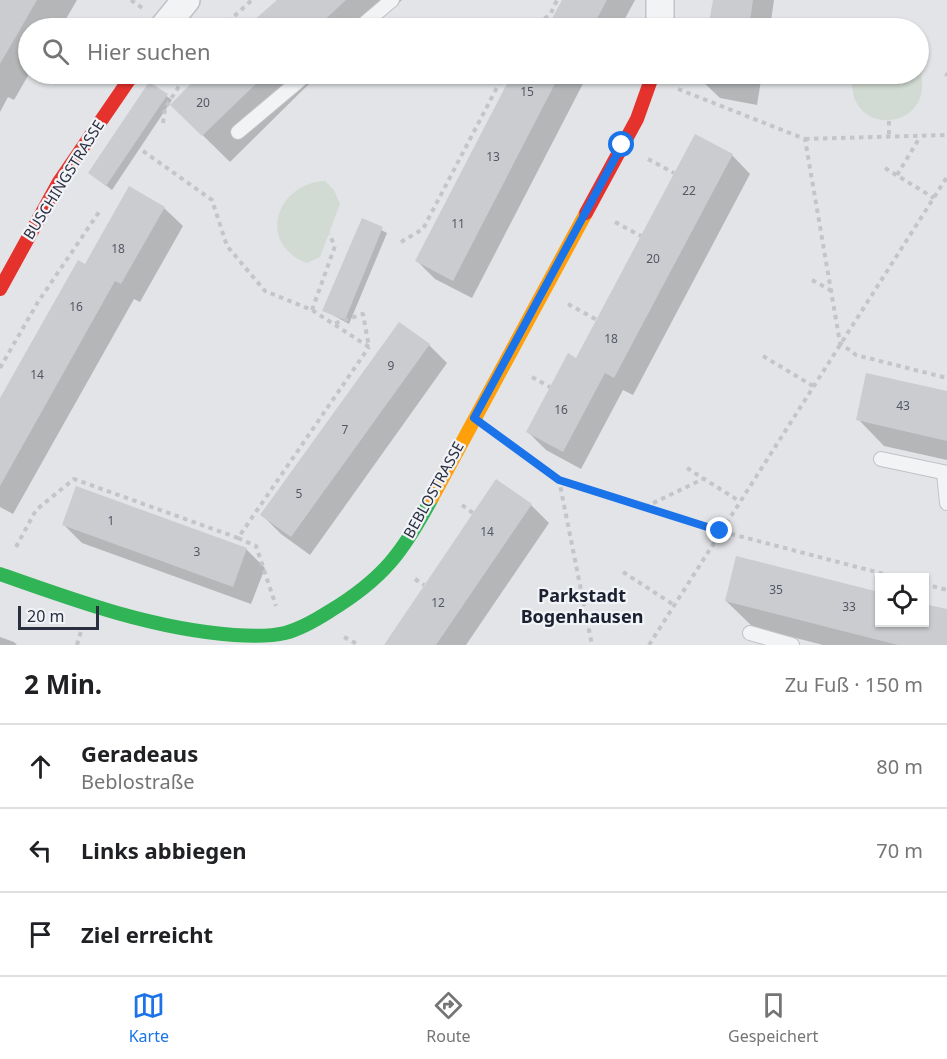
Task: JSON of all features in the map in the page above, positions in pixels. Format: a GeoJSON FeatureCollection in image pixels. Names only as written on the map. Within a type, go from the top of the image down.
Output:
{"type":"FeatureCollection","features":[{"type":"Feature","properties":{"kind":"street"},"geometry":{"type":"LineString","coordinates":[[171,18],[186,0]]}},
{"type":"Feature","properties":{"kind":"street"},"geometry":{"type":"LineString","coordinates":[[660,0],[660,18]]}},
{"type":"Feature","properties":{"kind":"street","name":"BUSCHINGSTRASSE"},"geometry":{"type":"LineString","coordinates":[[0,289],[59,182],[126,84]]}},
{"type":"Feature","properties":{"kind":"street","name":"BEBLOSTRASSE"},"geometry":{"type":"LineString","coordinates":[[0,574],[146,624],[243,639],[284,633],[357,593],[389,566],[414,532],[637,119],[650,84]]}},
{"type":"Feature","properties":{"kind":"lane"},"geometry":{"type":"LineString","coordinates":[[371,18],[392,0]]}},
{"type":"Feature","properties":{"kind":"lane"},"geometry":{"type":"LineString","coordinates":[[238,132],[295,84]]}},
{"type":"Feature","properties":{"kind":"lane"},"geometry":{"type":"LineString","coordinates":[[881,459],[946,473],[947,503]]}},
{"type":"Feature","properties":{"kind":"lane"},"geometry":{"type":"LineString","coordinates":[[750,633],[792,645]]}},
{"type":"Feature","properties":{"kind":"path"},"geometry":{"type":"LineString","coordinates":[[232,18],[252,0]]}},
{"type":"Feature","properties":{"kind":"path"},"geometry":{"type":"LineString","coordinates":[[544,18],[549,15],[557,0]]}},
{"type":"Feature","properties":{"kind":"path"},"geometry":{"type":"LineString","coordinates":[[163,123],[165,108],[181,84]]}},
{"type":"Feature","properties":{"kind":"path"},"geometry":{"type":"LineString","coordinates":[[401,242],[423,229],[499,84]]}},
{"type":"Feature","properties":{"kind":"path"},"geometry":{"type":"LineString","coordinates":[[672,84],[805,139],[947,135]]}},
{"type":"Feature","properties":{"kind":"path"},"geometry":{"type":"LineString","coordinates":[[889,121],[889,137]]}},
{"type":"Feature","properties":{"kind":"path"},"geometry":{"type":"LineString","coordinates":[[897,175],[921,136]]}},
{"type":"Feature","properties":{"kind":"path"},"geometry":{"type":"LineString","coordinates":[[805,139],[840,343],[856,355],[947,378]]}},
{"type":"Feature","properties":{"kind":"path"},"geometry":{"type":"LineString","coordinates":[[143,152],[212,200],[227,246],[265,291],[312,310],[369,347]]}},
{"type":"Feature","properties":{"kind":"path"},"geometry":{"type":"LineString","coordinates":[[639,154],[674,173]]}},
{"type":"Feature","properties":{"kind":"path"},"geometry":{"type":"LineString","coordinates":[[885,168],[934,198]]}},
{"type":"Feature","properties":{"kind":"path"},"geometry":{"type":"LineString","coordinates":[[649,645],[947,177]]}},
{"type":"Feature","properties":{"kind":"path"},"geometry":{"type":"LineString","coordinates":[[0,368],[38,302],[99,212]]}},
{"type":"Feature","properties":{"kind":"path"},"geometry":{"type":"LineString","coordinates":[[606,217],[641,236]]}},
{"type":"Feature","properties":{"kind":"path"},"geometry":{"type":"LineString","coordinates":[[312,310],[335,246],[329,234]]}},
{"type":"Feature","properties":{"kind":"path"},"geometry":{"type":"LineString","coordinates":[[812,280],[832,291]]}},
{"type":"Feature","properties":{"kind":"path"},"geometry":{"type":"LineString","coordinates":[[562,300],[597,320]]}},
{"type":"Feature","properties":{"kind":"path"},"geometry":{"type":"LineString","coordinates":[[238,538],[369,347],[363,314],[333,324]]}},
{"type":"Feature","properties":{"kind":"path"},"geometry":{"type":"LineString","coordinates":[[763,356],[813,386]]}},
{"type":"Feature","properties":{"kind":"path"},"geometry":{"type":"LineString","coordinates":[[524,372],[550,387]]}},
{"type":"Feature","properties":{"kind":"path"},"geometry":{"type":"LineString","coordinates":[[474,418],[559,480],[720,531],[879,573]]}},
{"type":"Feature","properties":{"kind":"path"},"geometry":{"type":"LineString","coordinates":[[687,468],[739,501]]}},
{"type":"Feature","properties":{"kind":"path"},"geometry":{"type":"LineString","coordinates":[[644,507],[703,478]]}},
{"type":"Feature","properties":{"kind":"path"},"geometry":{"type":"LineString","coordinates":[[19,542],[36,510],[74,480],[256,546],[284,633]]}},
{"type":"Feature","properties":{"kind":"path"},"geometry":{"type":"LineString","coordinates":[[559,480],[592,645]]}},
{"type":"Feature","properties":{"kind":"path"},"geometry":{"type":"LineString","coordinates":[[623,572],[674,605]]}},
{"type":"Feature","properties":{"kind":"path"},"geometry":{"type":"LineString","coordinates":[[929,585],[947,590]]}},
{"type":"Feature","properties":{"kind":"path"},"geometry":{"type":"LineString","coordinates":[[338,634],[359,645]]}},
{"type":"Feature","properties":{"kind":"shaded area"},"geometry":{"type":"Polygon","coordinates":[[[853,84],[921,84],[922,89],[916,105],[905,116],[890,120],[875,118],[862,110],[854,95],[853,84]]]}},
{"type":"Feature","properties":{"kind":"shaded area"},"geometry":{"type":"Polygon","coordinates":[[[325,181],[334,190],[340,204],[320,257],[307,263],[291,254],[281,242],[277,229],[278,216],[284,203],[294,192],[308,184],[325,181]]]}},
{"type":"Feature","properties":{"kind":"building"},"geometry":{"type":"Polygon","coordinates":[[[0,0],[37,0],[27,18],[18,18],[18,33],[0,64],[0,0]]]}},
{"type":"Feature","properties":{"kind":"building"},"geometry":{"type":"Polygon","coordinates":[[[277,0],[346,0],[327,18],[256,18],[277,0]]]}},
{"type":"Feature","properties":{"kind":"building"},"geometry":{"type":"Polygon","coordinates":[[[562,0],[607,0],[597,18],[552,18],[562,0]]]}},
{"type":"Feature","properties":{"kind":"building"},"geometry":{"type":"Polygon","coordinates":[[[713,0],[753,0],[750,18],[710,18],[713,0]]]}},
{"type":"Feature","properties":{"kind":"building"},"geometry":{"type":"Polygon","coordinates":[[[148,84],[152,84],[168,94],[106,186],[88,173],[148,84]]]}},
{"type":"Feature","properties":{"kind":"building"},"geometry":{"type":"Polygon","coordinates":[[[190,84],[256,84],[202,136],[170,105],[190,84]]]}},
{"type":"Feature","properties":{"kind":"building"},"geometry":{"type":"Polygon","coordinates":[[[507,84],[555,84],[453,281],[415,261],[507,84]]]}},
{"type":"Feature","properties":{"kind":"building"},"geometry":{"type":"Polygon","coordinates":[[[695,134],[733,154],[614,378],[605,373],[563,452],[526,432],[568,353],[576,358],[695,134]]]}},
{"type":"Feature","properties":{"kind":"building"},"geometry":{"type":"Polygon","coordinates":[[[129,186],[165,207],[121,284],[115,281],[0,486],[0,398],[78,260],[85,264],[129,186]]]}},
{"type":"Feature","properties":{"kind":"building"},"geometry":{"type":"Polygon","coordinates":[[[362,218],[383,227],[345,320],[322,311],[362,218]]]}},
{"type":"Feature","properties":{"kind":"building"},"geometry":{"type":"Polygon","coordinates":[[[399,322],[430,344],[291,537],[260,515],[399,322]]]}},
{"type":"Feature","properties":{"kind":"building"},"geometry":{"type":"Polygon","coordinates":[[[866,373],[947,391],[947,441],[856,420],[866,373]]]}},
{"type":"Feature","properties":{"kind":"building"},"geometry":{"type":"Polygon","coordinates":[[[496,479],[532,504],[436,645],[384,645],[496,479]]]}},
{"type":"Feature","properties":{"kind":"building"},"geometry":{"type":"Polygon","coordinates":[[[76,486],[247,548],[233,587],[62,525],[76,486]]]}},
{"type":"Feature","properties":{"kind":"building"},"geometry":{"type":"Polygon","coordinates":[[[736,556],[875,591],[875,627],[929,627],[929,605],[947,609],[947,645],[898,645],[725,601],[736,556]]]}},
{"type":"Feature","properties":{"kind":"traffic: fast"},"geometry":{"type":"LineString","coordinates":[[0,574],[86,604],[174,627],[234,635],[260,636],[285,633],[319,618],[378,575],[401,549],[432,498]]}},
{"type":"Feature","properties":{"kind":"traffic: slow"},"geometry":{"type":"LineString","coordinates":[[432,498],[586,213]]}},
{"type":"Feature","properties":{"kind":"traffic: jam"},"geometry":{"type":"LineString","coordinates":[[0,289],[59,182],[126,84]]}},
{"type":"Feature","properties":{"kind":"traffic: jam"},"geometry":{"type":"LineString","coordinates":[[586,213],[637,119],[649,84]]}},
{"type":"Feature","properties":{"kind":"district","name":"Parkstadt Bogenhausen"},"geometry":{"type":"Point","coordinates":[582,606]}},
{"type":"Feature","properties":{"kind":"route"},"geometry":{"type":"LineString","coordinates":[[622,145],[474,418],[559,480],[720,531]]}}]}
